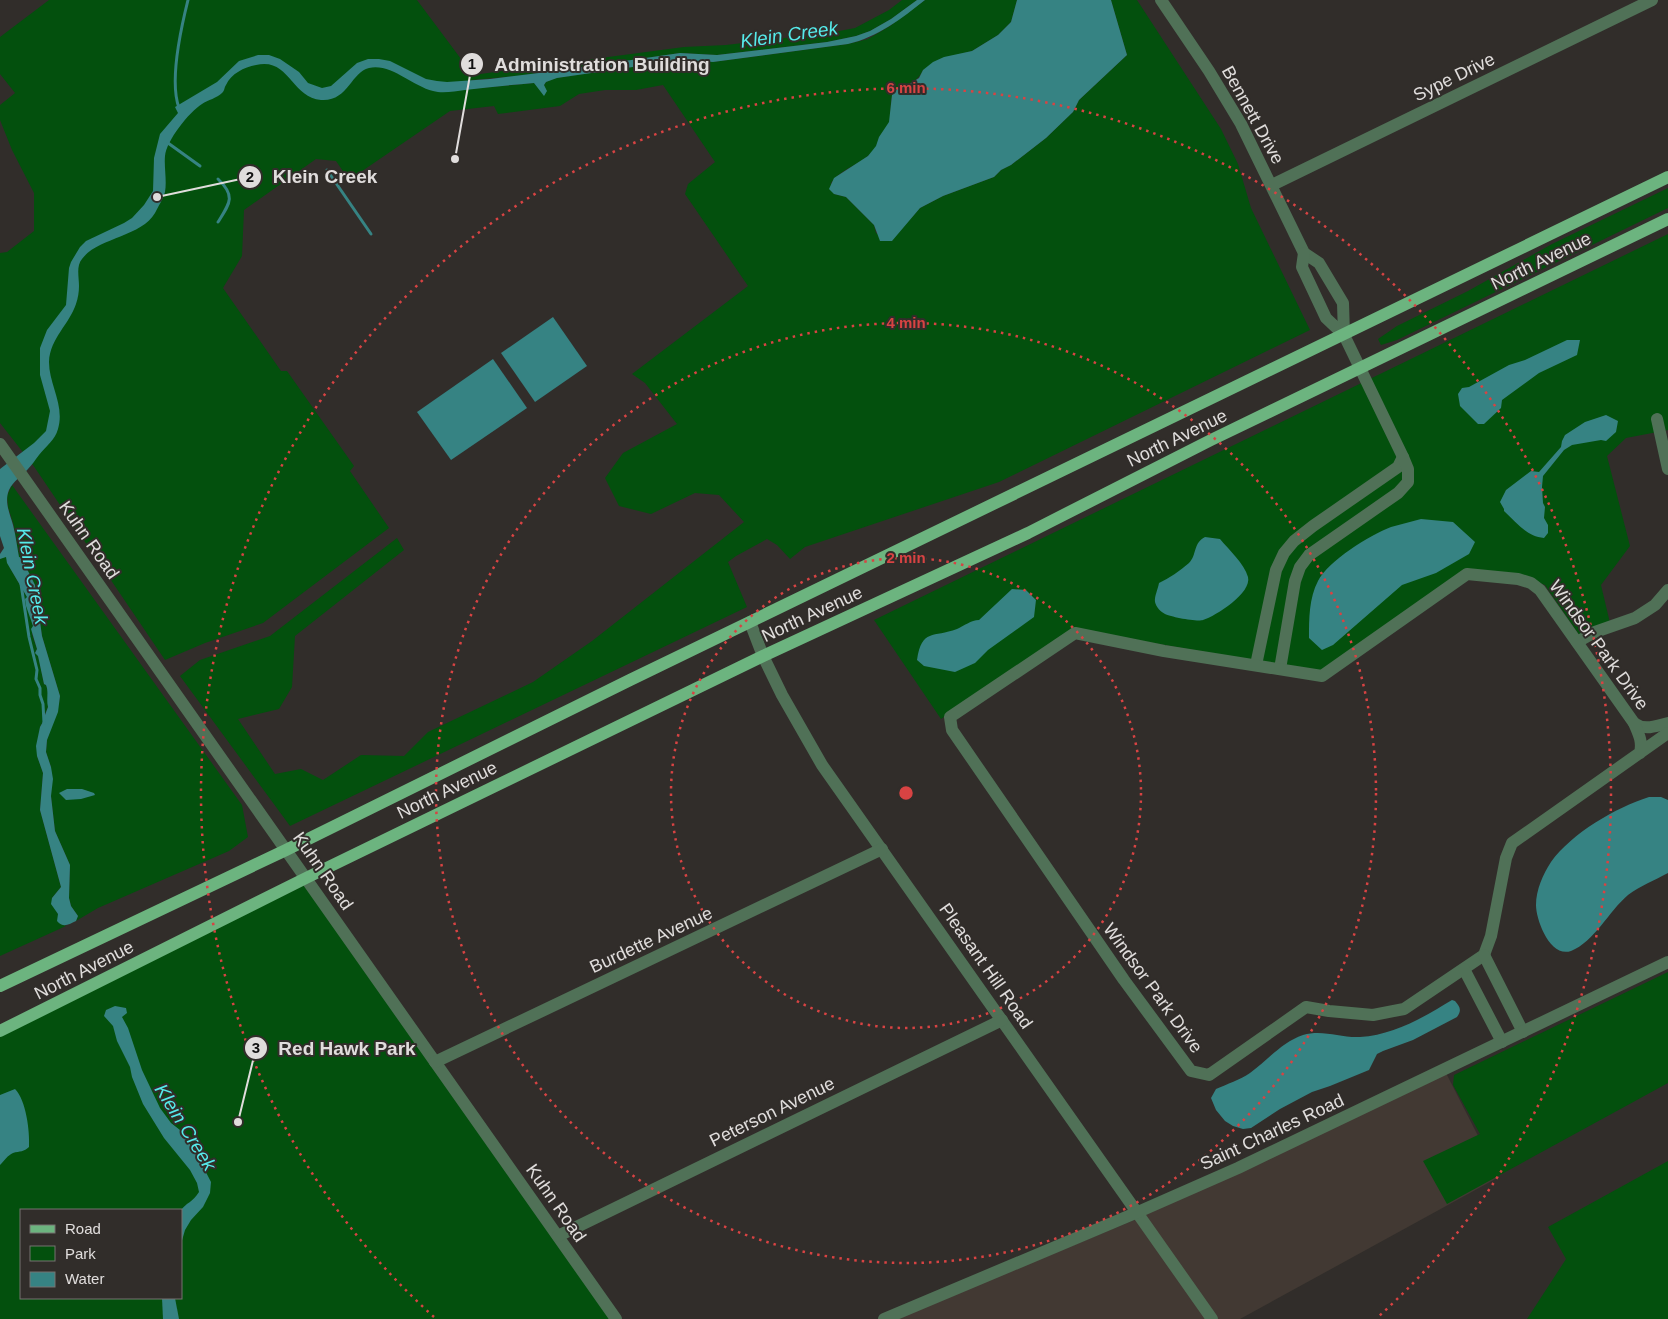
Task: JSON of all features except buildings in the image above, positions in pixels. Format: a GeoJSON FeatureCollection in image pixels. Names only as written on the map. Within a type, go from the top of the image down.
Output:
{"type":"FeatureCollection","features":[{"type":"Feature","properties":{"kind":"main road","name":"North Avenue"},"geometry":{"type":"LineString","coordinates":[[0,986],[286,850],[621,684],[1668,177]]}},
{"type":"Feature","properties":{"kind":"main road","name":"North Avenue"},"geometry":{"type":"LineString","coordinates":[[0,1031],[306,878],[763,656],[1028,533],[1188,451],[1668,219]]}},
{"type":"Feature","properties":{"kind":"street","name":"Bennett Drive"},"geometry":{"type":"LineString","coordinates":[[1161,0],[1209,71],[1241,124],[1304,253],[1319,263],[1343,303],[1344,335]]}},
{"type":"Feature","properties":{"kind":"street","name":"Sype Drive"},"geometry":{"type":"LineString","coordinates":[[1272,185],[1652,0]]}},
{"type":"Feature","properties":{"kind":"street","name":"Bennett Drive"},"geometry":{"type":"LineString","coordinates":[[1304,253],[1302,267],[1326,318],[1344,335]]}},
{"type":"Feature","properties":{"kind":"street"},"geometry":{"type":"LineString","coordinates":[[1280,669],[1294,581],[1300,567],[1309,555],[1398,493],[1408,482],[1408,469],[1403,457],[1344,335]]}},
{"type":"Feature","properties":{"kind":"street"},"geometry":{"type":"LineString","coordinates":[[1658,419],[1668,469]]}},
{"type":"Feature","properties":{"kind":"street","name":"Kuhn Road"},"geometry":{"type":"LineString","coordinates":[[2,448],[616,1319]]}},
{"type":"Feature","properties":{"kind":"street"},"geometry":{"type":"LineString","coordinates":[[1256,665],[1276,570],[1284,553],[1294,541],[1398,467],[1403,457]]}},
{"type":"Feature","properties":{"kind":"street"},"geometry":{"type":"LineString","coordinates":[[1351,500],[1364,517]]}},
{"type":"Feature","properties":{"kind":"street","name":"Windsor Park Drive"},"geometry":{"type":"LineString","coordinates":[[1484,955],[1404,1009],[1373,1015],[1306,1007],[1209,1075],[1191,1071],[1124,980],[952,730],[950,717],[1075,633],[1164,651],[1322,676],[1467,574],[1518,579],[1531,583],[1540,590],[1634,723],[1641,739],[1642,746],[1640,752]]}},
{"type":"Feature","properties":{"kind":"street"},"geometry":{"type":"LineString","coordinates":[[1577,642],[1595,632],[1635,618],[1656,605],[1668,590]]}},
{"type":"Feature","properties":{"kind":"street","name":"Pleasant Hill Road"},"geometry":{"type":"LineString","coordinates":[[750,622],[763,656],[782,695],[822,764],[1212,1319]]}},
{"type":"Feature","properties":{"kind":"street"},"geometry":{"type":"LineString","coordinates":[[1634,723],[1646,728],[1668,723]]}},
{"type":"Feature","properties":{"kind":"street"},"geometry":{"type":"LineString","coordinates":[[1523,1032],[1484,955],[1491,936],[1506,858],[1512,843],[1668,733]]}},
{"type":"Feature","properties":{"kind":"street","name":"Burdette Avenue"},"geometry":{"type":"LineString","coordinates":[[435,1062],[882,849]]}},
{"type":"Feature","properties":{"kind":"street","name":"Saint Charles Road"},"geometry":{"type":"LineString","coordinates":[[884,1319],[1247,1164],[1668,962]]}},
{"type":"Feature","properties":{"kind":"street"},"geometry":{"type":"LineString","coordinates":[[1464,969],[1502,1042]]}},
{"type":"Feature","properties":{"kind":"street","name":"Peterson Avenue"},"geometry":{"type":"LineString","coordinates":[[558,1236],[1002,1020]]}},
{"type":"Feature","properties":{"kind":"shaded area"},"geometry":{"type":"Polygon","coordinates":[[[1446,1073],[1499,1177],[1240,1319],[1218,1319],[1143,1214],[1446,1073]]]}},
{"type":"Feature","properties":{"kind":"shaded area"},"geometry":{"type":"Polygon","coordinates":[[[1137,1219],[1207,1319],[895,1319],[1137,1219]]]}},
{"type":"Feature","properties":{"kind":"green space"},"geometry":{"type":"Polygon","coordinates":[[[49,0],[417,0],[473,75],[684,47],[726,45],[834,32],[855,28],[889,10],[902,0],[917,0],[891,19],[870,31],[827,42],[717,55],[680,53],[517,76],[472,80],[470,89],[534,83],[538,87],[545,89],[544,85],[546,82],[556,78],[681,60],[713,62],[848,44],[868,39],[890,26],[925,0],[1017,0],[1011,22],[998,35],[972,51],[960,54],[923,70],[916,79],[897,90],[891,100],[889,123],[879,137],[876,147],[866,158],[841,173],[831,183],[834,194],[846,197],[874,225],[876,233],[891,241],[920,208],[943,196],[994,177],[1046,138],[1073,112],[1079,100],[1127,55],[1111,0],[1137,0],[1221,129],[1238,164],[1251,208],[1310,330],[999,482],[805,547],[790,559],[777,545],[767,539],[728,562],[747,607],[290,826],[180,676],[200,660],[270,636],[397,538],[404,550],[295,636],[292,687],[279,709],[238,719],[275,774],[301,769],[323,780],[361,755],[404,756],[428,732],[533,682],[592,641],[744,522],[719,495],[695,493],[651,514],[619,506],[605,478],[623,453],[677,424],[645,383],[632,374],[748,286],[685,194],[688,184],[715,162],[663,85],[636,90],[605,90],[579,94],[560,106],[498,114],[494,106],[450,111],[349,180],[336,161],[316,159],[244,210],[242,256],[223,288],[281,371],[287,371],[354,466],[350,471],[389,528],[263,623],[205,643],[165,660],[33,465],[0,423],[0,253],[7,252],[34,231],[34,193],[12,150],[0,120],[0,105],[15,93],[0,74],[0,37],[49,0]]]}},
{"type":"Feature","properties":{"kind":"green space"},"geometry":{"type":"Polygon","coordinates":[[[1668,188],[1668,208],[1397,340],[1381,345],[1378,339],[1397,326],[1468,291],[1552,244],[1668,188]]]}},
{"type":"Feature","properties":{"kind":"green space"},"geometry":{"type":"Polygon","coordinates":[[[1668,234],[1668,430],[1626,438],[1607,456],[1630,546],[1601,585],[1610,623],[1580,636],[1545,585],[1520,575],[1469,569],[1322,672],[1072,629],[941,719],[874,620],[1668,234]]]}},
{"type":"Feature","properties":{"kind":"green space"},"geometry":{"type":"Polygon","coordinates":[[[12,485],[242,805],[248,837],[229,851],[98,908],[76,921],[78,916],[71,906],[69,898],[70,865],[55,831],[51,796],[51,767],[46,752],[47,740],[60,696],[42,636],[35,585],[19,557],[14,526],[8,507],[7,496],[12,485]]]}},
{"type":"Feature","properties":{"kind":"green space"},"geometry":{"type":"Polygon","coordinates":[[[5,556],[27,597],[33,626],[32,634],[37,649],[35,653],[38,655],[44,684],[48,691],[48,707],[40,727],[37,756],[43,773],[40,810],[61,887],[52,898],[58,914],[58,921],[66,926],[0,956],[0,559],[5,556]]]}},
{"type":"Feature","properties":{"kind":"green space"},"geometry":{"type":"Polygon","coordinates":[[[307,884],[616,1319],[0,1319],[0,1034],[307,884]]]}},
{"type":"Feature","properties":{"kind":"green space"},"geometry":{"type":"Polygon","coordinates":[[[1668,972],[1668,1083],[1447,1204],[1423,1161],[1480,1134],[1453,1085],[1454,1075],[1668,972]]]}},
{"type":"Feature","properties":{"kind":"green space"},"geometry":{"type":"Polygon","coordinates":[[[1668,1161],[1668,1319],[1527,1319],[1566,1259],[1548,1227],[1668,1161]]]}},
{"type":"Feature","properties":{"kind":"water"},"geometry":{"type":"Polygon","coordinates":[[[917,0],[925,0],[879,32],[848,44],[713,62],[681,60],[557,78],[546,82],[544,85],[547,91],[544,96],[534,83],[437,92],[393,72],[377,67],[363,71],[337,96],[321,100],[303,92],[283,72],[267,64],[247,67],[235,74],[228,81],[222,93],[202,104],[191,113],[179,127],[166,150],[165,192],[155,213],[148,221],[130,233],[98,246],[80,262],[78,268],[79,288],[77,302],[50,353],[51,379],[60,412],[58,429],[50,443],[13,484],[7,499],[19,557],[25,561],[25,565],[35,585],[42,636],[60,696],[58,712],[47,740],[46,752],[53,779],[51,796],[55,831],[70,865],[69,898],[71,906],[78,916],[76,921],[70,924],[64,925],[59,923],[57,921],[58,914],[51,904],[52,898],[61,887],[40,810],[43,773],[37,756],[36,746],[40,727],[48,707],[47,690],[38,656],[35,653],[37,649],[31,629],[33,626],[26,606],[25,599],[27,597],[7,563],[6,557],[0,559],[0,554],[4,548],[0,536],[0,469],[34,443],[46,431],[50,411],[40,375],[40,348],[47,330],[66,305],[71,262],[86,241],[124,223],[132,218],[144,205],[153,191],[154,158],[160,134],[178,113],[175,107],[217,82],[239,61],[258,55],[269,55],[280,59],[299,72],[308,83],[322,88],[331,86],[357,63],[368,59],[390,61],[426,79],[437,81],[490,79],[680,53],[717,55],[827,42],[870,31],[891,19],[917,0]]]}},
{"type":"Feature","properties":{"kind":"water"},"geometry":{"type":"Polygon","coordinates":[[[1017,0],[1111,0],[1127,55],[1079,100],[1073,112],[1046,138],[1011,165],[1001,170],[994,177],[943,196],[920,208],[892,241],[880,241],[874,225],[846,197],[834,194],[829,189],[834,178],[868,156],[876,146],[879,137],[889,122],[892,95],[898,88],[908,85],[919,78],[923,70],[933,62],[944,57],[972,51],[998,35],[1011,22],[1017,0]]]}},
{"type":"Feature","properties":{"kind":"water"},"geometry":{"type":"Polygon","coordinates":[[[553,317],[587,366],[535,402],[501,353],[553,317]]]}},
{"type":"Feature","properties":{"kind":"water"},"geometry":{"type":"Polygon","coordinates":[[[1567,340],[1580,340],[1577,355],[1539,373],[1502,400],[1501,408],[1484,424],[1478,424],[1460,406],[1458,394],[1462,388],[1469,387],[1509,365],[1525,360],[1567,340]]]}},
{"type":"Feature","properties":{"kind":"water"},"geometry":{"type":"Polygon","coordinates":[[[493,359],[527,408],[451,460],[417,412],[493,359]]]}},
{"type":"Feature","properties":{"kind":"water"},"geometry":{"type":"Polygon","coordinates":[[[1606,415],[1618,421],[1616,432],[1606,441],[1601,440],[1572,445],[1564,450],[1543,476],[1544,518],[1548,525],[1548,533],[1544,538],[1527,532],[1504,511],[1500,502],[1506,490],[1531,471],[1539,472],[1561,447],[1565,435],[1585,422],[1606,415]]]}},
{"type":"Feature","properties":{"kind":"water"},"geometry":{"type":"Polygon","coordinates":[[[1421,519],[1453,522],[1475,542],[1469,554],[1436,573],[1402,585],[1333,645],[1322,650],[1309,638],[1309,631],[1313,594],[1323,573],[1340,557],[1372,536],[1391,527],[1421,519]]]}},
{"type":"Feature","properties":{"kind":"water"},"geometry":{"type":"Polygon","coordinates":[[[1205,537],[1220,539],[1240,562],[1248,577],[1248,583],[1239,597],[1232,603],[1203,620],[1184,619],[1165,614],[1156,606],[1155,602],[1159,583],[1189,563],[1199,542],[1205,537]]]}},
{"type":"Feature","properties":{"kind":"water"},"geometry":{"type":"Polygon","coordinates":[[[1012,589],[1026,590],[1036,600],[1034,617],[988,650],[975,663],[955,672],[924,666],[917,660],[922,643],[930,636],[949,632],[979,620],[1012,589]]]}},
{"type":"Feature","properties":{"kind":"water"},"geometry":{"type":"Polygon","coordinates":[[[67,789],[82,789],[95,795],[81,799],[66,800],[59,793],[67,789]]]}},
{"type":"Feature","properties":{"kind":"water"},"geometry":{"type":"Polygon","coordinates":[[[1649,797],[1661,797],[1668,800],[1668,873],[1628,895],[1594,934],[1579,947],[1563,952],[1557,949],[1542,928],[1536,905],[1539,888],[1551,862],[1570,841],[1595,823],[1622,808],[1649,797]]]}},
{"type":"Feature","properties":{"kind":"water"},"geometry":{"type":"Polygon","coordinates":[[[1452,1000],[1455,1001],[1460,1009],[1457,1017],[1413,1040],[1377,1054],[1369,1070],[1312,1092],[1280,1109],[1251,1128],[1243,1129],[1233,1126],[1225,1121],[1216,1110],[1211,1098],[1216,1089],[1238,1080],[1257,1068],[1295,1038],[1310,1033],[1353,1037],[1373,1036],[1397,1029],[1420,1019],[1452,1000]]]}},
{"type":"Feature","properties":{"kind":"water"},"geometry":{"type":"Polygon","coordinates":[[[115,1006],[126,1008],[127,1013],[122,1017],[128,1028],[142,1070],[160,1108],[171,1123],[180,1130],[196,1153],[211,1182],[210,1193],[203,1207],[185,1230],[182,1240],[182,1209],[199,1192],[197,1183],[190,1170],[164,1138],[143,1104],[130,1067],[117,1041],[113,1026],[104,1016],[106,1010],[115,1006]]]}},
{"type":"Feature","properties":{"kind":"water"},"geometry":{"type":"Polygon","coordinates":[[[15,1089],[22,1100],[26,1116],[29,1147],[24,1151],[11,1154],[0,1165],[0,1095],[15,1089]]]}},
{"type":"Feature","properties":{"kind":"water"},"geometry":{"type":"Polygon","coordinates":[[[162,1299],[175,1299],[179,1319],[163,1319],[162,1299]]]}},
{"type":"Feature","properties":{"kind":"waterway"},"geometry":{"type":"LineString","coordinates":[[179,108],[175,84],[177,54],[188,0]]}},
{"type":"Feature","properties":{"kind":"waterway"},"geometry":{"type":"LineString","coordinates":[[168,143],[200,166]]}},
{"type":"Feature","properties":{"kind":"waterway"},"geometry":{"type":"LineString","coordinates":[[327,170],[371,234]]}},
{"type":"Feature","properties":{"kind":"waterway"},"geometry":{"type":"LineString","coordinates":[[218,179],[224,185],[229,195],[226,210],[218,222]]}},
{"type":"Feature","properties":{"kind":"waterway","name":"Klein Creek"},"geometry":{"type":"LineString","coordinates":[[21,584],[29,637],[37,670],[36,679],[43,704],[44,723]]}},
{"type":"Feature","properties":{"kind":"place","name":"Administration Building"},"geometry":{"type":"Point","coordinates":[455,159]}},
{"type":"Feature","properties":{"kind":"place","name":"Klein Creek"},"geometry":{"type":"Point","coordinates":[157,197]}},
{"type":"Feature","properties":{"kind":"place","name":"Red Hawk Park"},"geometry":{"type":"Point","coordinates":[238,1122]}}]}
